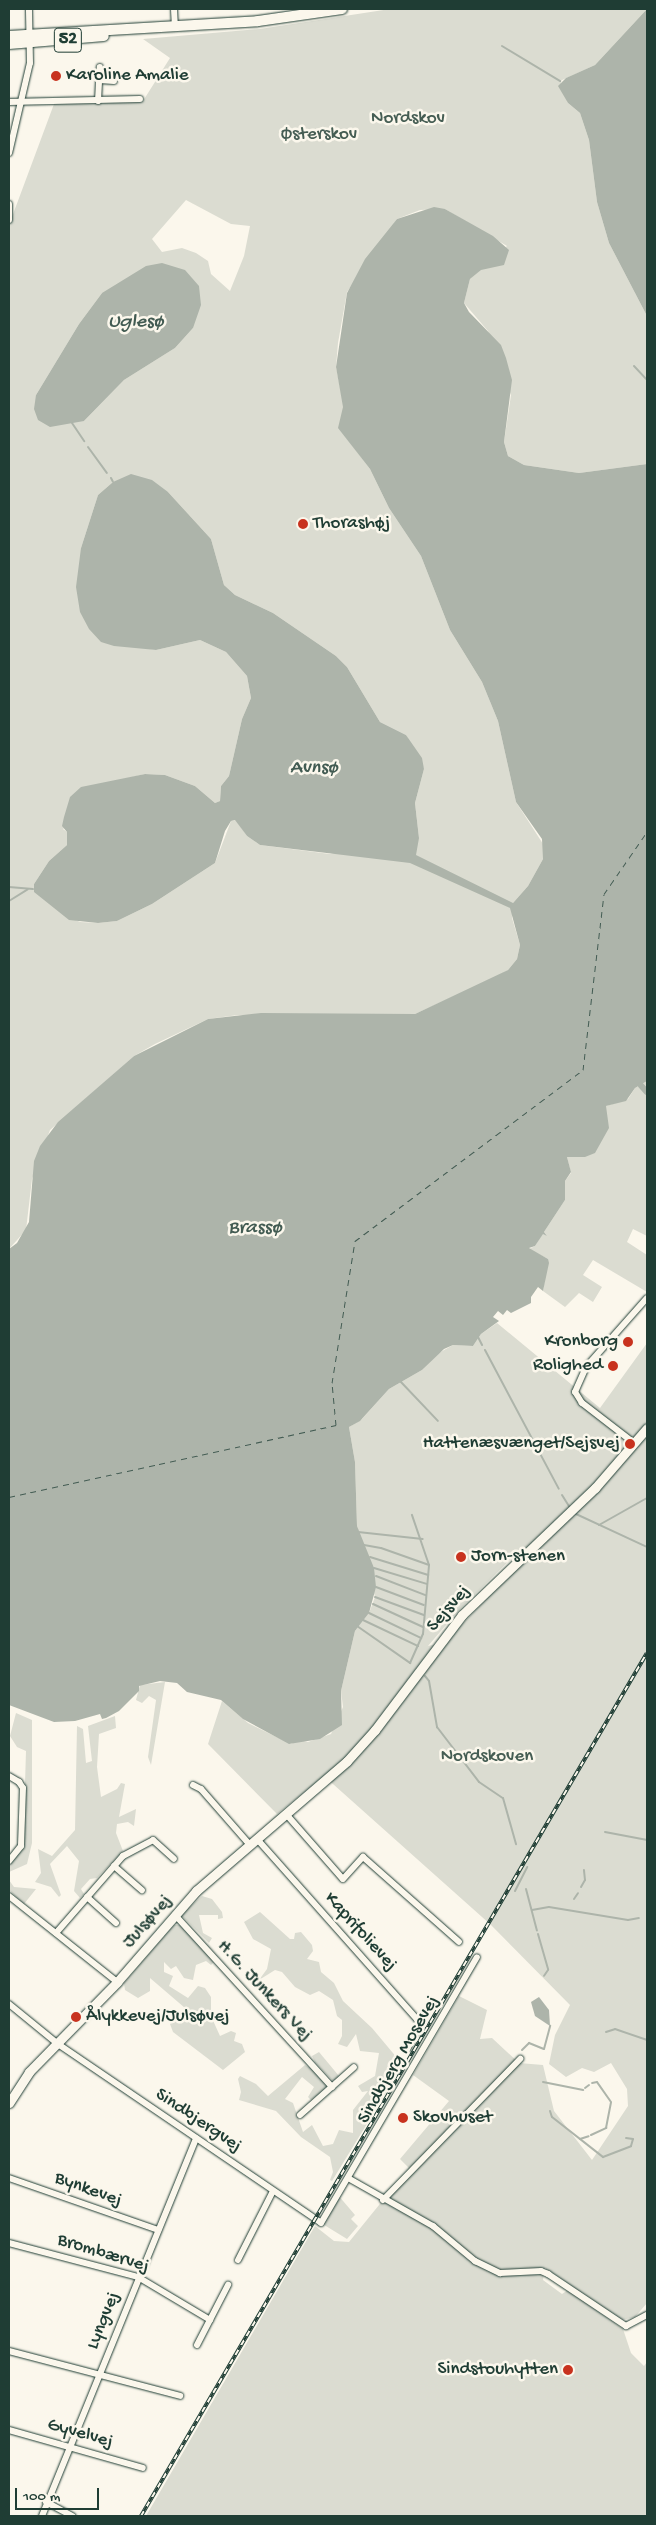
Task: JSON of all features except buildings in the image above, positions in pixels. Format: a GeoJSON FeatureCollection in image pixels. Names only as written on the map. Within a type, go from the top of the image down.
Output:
{"type":"FeatureCollection","features":[{"type":"Feature","properties":{"kind":"main road","name":"52"},"geometry":{"type":"LineString","coordinates":[[9,44],[31,39],[121,28],[127,30],[258,21],[342,9]]}},
{"type":"Feature","properties":{"kind":"main road","name":"52"},"geometry":{"type":"LineString","coordinates":[[9,36],[31,39]]}},
{"type":"Feature","properties":{"kind":"street"},"geometry":{"type":"LineString","coordinates":[[9,152],[22,102],[31,39],[28,9]]}},
{"type":"Feature","properties":{"kind":"street"},"geometry":{"type":"LineString","coordinates":[[174,9],[175,27]]}},
{"type":"Feature","properties":{"kind":"street"},"geometry":{"type":"LineString","coordinates":[[98,101],[100,67]]}},
{"type":"Feature","properties":{"kind":"street"},"geometry":{"type":"LineString","coordinates":[[99,80],[114,81]]}},
{"type":"Feature","properties":{"kind":"street"},"geometry":{"type":"LineString","coordinates":[[9,102],[140,99]]}},
{"type":"Feature","properties":{"kind":"street"},"geometry":{"type":"LineString","coordinates":[[9,204],[9,220]]}},
{"type":"Feature","properties":{"kind":"street"},"geometry":{"type":"LineString","coordinates":[[634,1443],[582,1403],[575,1392],[586,1367],[647,1298]]}},
{"type":"Feature","properties":{"kind":"street","name":"Sejsvej"},"geometry":{"type":"LineString","coordinates":[[329,1778],[376,1730],[469,1608],[595,1488],[647,1428]]}},
{"type":"Feature","properties":{"kind":"street"},"geometry":{"type":"LineString","coordinates":[[9,1776],[19,1782],[23,1788],[21,1846],[9,1861]]}},
{"type":"Feature","properties":{"kind":"street","name":"Julsøvej"},"geometry":{"type":"LineString","coordinates":[[9,2103],[29,2072],[117,1982],[196,1891],[329,1778]]}},
{"type":"Feature","properties":{"kind":"street"},"geometry":{"type":"LineString","coordinates":[[193,1785],[201,1789],[253,1842]]}},
{"type":"Feature","properties":{"kind":"street"},"geometry":{"type":"LineString","coordinates":[[286,1814],[344,1880],[363,1857],[459,1942]]}},
{"type":"Feature","properties":{"kind":"street"},"geometry":{"type":"LineString","coordinates":[[56,1933],[123,1856],[153,1840],[174,1859]]}},
{"type":"Feature","properties":{"kind":"street","name":"Kaprifolievej"},"geometry":{"type":"LineString","coordinates":[[253,1842],[417,2019],[420,2024],[407,2050]]}},
{"type":"Feature","properties":{"kind":"street"},"geometry":{"type":"LineString","coordinates":[[114,1866],[142,1890]]}},
{"type":"Feature","properties":{"kind":"street"},"geometry":{"type":"LineString","coordinates":[[9,1896],[117,1982]]}},
{"type":"Feature","properties":{"kind":"street"},"geometry":{"type":"LineString","coordinates":[[87,1897],[116,1923]]}},
{"type":"Feature","properties":{"kind":"street","name":"H.G. Junkers Vej"},"geometry":{"type":"LineString","coordinates":[[174,1915],[332,2087]]}},
{"type":"Feature","properties":{"kind":"street","name":"Sindbjerg Mosevej"},"geometry":{"type":"LineString","coordinates":[[321,2223],[477,1957]]}},
{"type":"Feature","properties":{"kind":"street","name":"Sindbjergvej"},"geometry":{"type":"LineString","coordinates":[[9,2004],[58,2044],[321,2223]]}},
{"type":"Feature","properties":{"kind":"street"},"geometry":{"type":"LineString","coordinates":[[383,2200],[520,2059]]}},
{"type":"Feature","properties":{"kind":"street"},"geometry":{"type":"LineString","coordinates":[[300,2116],[354,2067]]}},
{"type":"Feature","properties":{"kind":"street","name":"Lyngvej"},"geometry":{"type":"LineString","coordinates":[[42,2516],[68,2446],[196,2138]]}},
{"type":"Feature","properties":{"kind":"street","name":"Bynkevej"},"geometry":{"type":"LineString","coordinates":[[9,2178],[158,2230]]}},
{"type":"Feature","properties":{"kind":"street"},"geometry":{"type":"LineString","coordinates":[[348,2178],[383,2200],[433,2226],[475,2261],[500,2273],[541,2271],[626,2326],[647,2315]]}},
{"type":"Feature","properties":{"kind":"street"},"geometry":{"type":"LineString","coordinates":[[238,2260],[273,2191]]}},
{"type":"Feature","properties":{"kind":"street","name":"Brombærvej"},"geometry":{"type":"LineString","coordinates":[[9,2243],[138,2277],[210,2320]]}},
{"type":"Feature","properties":{"kind":"street"},"geometry":{"type":"LineString","coordinates":[[197,2346],[228,2285]]}},
{"type":"Feature","properties":{"kind":"street"},"geometry":{"type":"LineString","coordinates":[[9,2351],[180,2396]]}},
{"type":"Feature","properties":{"kind":"street","name":"Gyvelvej"},"geometry":{"type":"LineString","coordinates":[[9,2430],[143,2468]]}},
{"type":"Feature","properties":{"kind":"street"},"geometry":{"type":"LineString","coordinates":[[46,2502],[72,2516]]}},
{"type":"Feature","properties":{"kind":"green space","name":"Østerskov"},"geometry":{"type":"Polygon","coordinates":[[[390,9],[647,9],[595,65],[560,81],[568,103],[580,113],[589,140],[597,202],[609,243],[647,316],[647,464],[579,473],[524,465],[508,456],[504,442],[511,395],[488,331],[464,303],[470,279],[507,246],[445,209],[420,210],[397,219],[347,292],[338,343],[336,367],[344,407],[339,428],[370,469],[389,508],[421,556],[450,630],[482,682],[498,721],[516,802],[545,847],[543,859],[528,886],[513,903],[512,918],[520,945],[517,959],[508,970],[492,979],[415,1014],[238,1015],[208,1019],[155,1044],[134,1056],[50,1130],[32,1179],[26,1230],[9,1249],[9,225],[54,104],[143,101],[170,58],[143,39],[260,29],[390,9]],[[186,200],[152,239],[162,252],[182,248],[196,253],[208,261],[211,274],[230,291],[244,256],[250,226],[231,224],[186,200]],[[102,293],[79,324],[36,395],[84,421],[124,380],[175,348],[193,328],[102,293]],[[113,482],[98,495],[81,548],[101,641],[156,650],[200,640],[226,652],[247,676],[251,698],[242,719],[229,776],[221,786],[220,801],[215,803],[195,786],[165,775],[145,774],[120,780],[63,829],[67,832],[67,845],[49,861],[34,884],[63,914],[80,922],[117,921],[152,904],[215,863],[231,821],[236,820],[247,836],[260,845],[330,854],[419,838],[415,803],[424,769],[406,735],[380,722],[347,667],[336,656],[273,613],[235,595],[224,585],[211,539],[168,492],[113,482]]]}},
{"type":"Feature","properties":{"kind":"green space"},"geometry":{"type":"Polygon","coordinates":[[[647,1081],[647,1236],[633,1229],[627,1242],[647,1255],[647,1292],[593,1260],[583,1275],[602,1287],[593,1302],[579,1293],[565,1307],[543,1291],[548,1259],[529,1249],[535,1246],[543,1233],[547,1236],[544,1232],[565,1200],[565,1181],[571,1173],[567,1157],[581,1157],[606,1106],[628,1099],[635,1088],[647,1081]]]}},
{"type":"Feature","properties":{"kind":"green space","name":"Nordskoven"},"geometry":{"type":"Polygon","coordinates":[[[497,1323],[600,1408],[647,1343],[647,2303],[635,2317],[622,2320],[545,2268],[543,2280],[562,2294],[568,2290],[623,2329],[631,2353],[644,2366],[647,2362],[647,2516],[146,2516],[315,2226],[334,2241],[349,2242],[409,2168],[400,2159],[449,2101],[413,2075],[459,1996],[487,2010],[480,2039],[492,2038],[519,2063],[543,2065],[554,2111],[592,2160],[628,2106],[627,2089],[611,2063],[594,2072],[582,2068],[566,2077],[549,2064],[555,2035],[570,2005],[491,1925],[324,1776],[277,1814],[208,1744],[222,1701],[248,1723],[291,1744],[299,1740],[308,1742],[331,1734],[343,1707],[341,1691],[355,1631],[369,1613],[375,1597],[357,1526],[355,1462],[349,1427],[362,1419],[389,1389],[422,1370],[437,1354],[453,1345],[473,1346],[481,1334],[497,1323]],[[521,1549],[458,1611],[428,1646],[445,1642],[526,1558],[521,1549]]]}},
{"type":"Feature","properties":{"kind":"green space"},"geometry":{"type":"Polygon","coordinates":[[[165,1682],[151,1765],[148,1757],[156,1700],[149,1696],[142,1703],[136,1700],[140,1685],[165,1682]]]}},
{"type":"Feature","properties":{"kind":"green space"},"geometry":{"type":"Polygon","coordinates":[[[16,1713],[32,1720],[32,1843],[27,1864],[9,1872],[9,1861],[23,1849],[26,1751],[17,1747],[10,1736],[16,1713]]]}},
{"type":"Feature","properties":{"kind":"green space"},"geometry":{"type":"Polygon","coordinates":[[[115,1716],[116,1728],[99,1734],[97,1767],[101,1797],[117,1789],[121,1783],[125,1784],[119,1817],[136,1809],[134,1826],[128,1822],[117,1824],[116,1833],[123,1851],[97,1878],[90,1879],[81,1889],[84,1894],[80,1898],[74,1891],[79,1861],[67,1846],[50,1864],[61,1895],[59,1897],[51,1887],[35,1882],[41,1873],[38,1849],[52,1856],[75,1830],[77,1726],[83,1729],[86,1763],[92,1761],[88,1726],[115,1716]]]}},
{"type":"Feature","properties":{"kind":"green space"},"geometry":{"type":"Polygon","coordinates":[[[9,1880],[14,1887],[36,1889],[24,1904],[9,1890],[9,1880]]]}},
{"type":"Feature","properties":{"kind":"green space"},"geometry":{"type":"Polygon","coordinates":[[[202,1896],[212,1899],[222,1912],[223,1918],[218,1919],[218,1915],[199,1915],[203,1933],[212,1938],[209,1943],[181,1915],[202,1896]]]}},
{"type":"Feature","properties":{"kind":"green space"},"geometry":{"type":"Polygon","coordinates":[[[260,1912],[290,1939],[294,1939],[295,1933],[301,1932],[312,1945],[313,1951],[307,1959],[319,1962],[321,1972],[334,1983],[343,2001],[372,2028],[403,2065],[332,2181],[330,2180],[333,2172],[330,2157],[301,2137],[276,2111],[239,2100],[241,2092],[238,2079],[240,2076],[256,2084],[268,2096],[305,2065],[315,2071],[327,2086],[322,2092],[311,2100],[308,2097],[314,2087],[302,2077],[285,2099],[293,2103],[303,2132],[312,2125],[323,2146],[333,2144],[339,2130],[353,2133],[353,2110],[368,2091],[362,2092],[358,2086],[375,2076],[379,2053],[360,2051],[356,2034],[347,2047],[338,2044],[342,2036],[342,2020],[337,2016],[333,2000],[319,1991],[310,1995],[295,1987],[282,1972],[275,1970],[259,1980],[267,1969],[271,1949],[253,1939],[244,1922],[260,1912]]]}},
{"type":"Feature","properties":{"kind":"green space"},"geometry":{"type":"Polygon","coordinates":[[[174,1925],[180,1925],[215,1961],[211,1965],[206,1961],[196,1965],[193,1980],[184,1978],[176,1966],[171,1969],[164,1962],[164,1972],[173,1976],[169,1986],[188,1998],[198,1986],[205,1988],[211,1997],[211,2016],[220,2036],[231,2031],[236,2033],[234,2041],[242,2044],[245,2052],[223,2070],[173,2032],[170,2024],[185,2008],[150,1978],[150,1991],[138,1998],[125,1990],[124,1983],[174,1925]]]}},
{"type":"Feature","properties":{"kind":"green space"},"geometry":{"type":"Polygon","coordinates":[[[319,2052],[339,2076],[337,2080],[332,2080],[315,2062],[312,2056],[319,2052]]]}},
{"type":"Feature","properties":{"kind":"green space"},"geometry":{"type":"Polygon","coordinates":[[[338,2195],[355,2215],[351,2219],[358,2226],[347,2239],[321,2223],[338,2195]]]}},
{"type":"Feature","properties":{"kind":"water"},"geometry":{"type":"Polygon","coordinates":[[[647,9],[647,316],[609,243],[597,202],[589,140],[580,113],[568,103],[558,86],[566,78],[595,65],[647,9]]]}},
{"type":"Feature","properties":{"kind":"water","name":"Brassø"},"geometry":{"type":"Polygon","coordinates":[[[434,207],[445,209],[493,236],[509,250],[504,265],[481,270],[470,279],[464,303],[469,312],[501,345],[506,358],[512,380],[504,442],[508,456],[524,465],[579,473],[647,464],[647,1081],[635,1088],[626,1101],[606,1106],[609,1128],[595,1153],[585,1157],[567,1157],[571,1172],[565,1181],[565,1200],[544,1232],[547,1236],[543,1234],[535,1246],[529,1248],[548,1259],[549,1263],[543,1291],[538,1287],[531,1297],[531,1303],[511,1313],[507,1310],[503,1315],[498,1311],[493,1317],[499,1321],[481,1334],[473,1346],[453,1345],[444,1349],[422,1370],[389,1389],[360,1421],[349,1427],[355,1462],[357,1526],[374,1568],[376,1587],[369,1613],[355,1631],[341,1691],[342,1725],[320,1739],[289,1744],[243,1719],[221,1700],[187,1692],[177,1683],[160,1681],[139,1686],[139,1691],[119,1711],[106,1718],[102,1719],[100,1714],[75,1721],[54,1722],[9,1705],[9,1249],[17,1243],[29,1222],[34,1161],[40,1146],[58,1122],[134,1056],[208,1019],[261,1013],[415,1014],[508,970],[517,959],[520,945],[510,908],[410,863],[260,845],[247,836],[235,820],[231,821],[225,831],[215,863],[152,904],[117,921],[98,923],[69,920],[34,892],[34,884],[49,861],[67,845],[67,832],[62,826],[64,817],[70,797],[81,787],[145,774],[165,775],[195,786],[215,803],[220,801],[221,786],[229,776],[242,719],[251,698],[247,676],[226,652],[200,640],[156,650],[114,646],[101,642],[89,629],[80,612],[76,587],[81,548],[98,495],[113,482],[131,474],[152,480],[168,492],[211,539],[224,585],[235,595],[273,613],[336,656],[347,667],[380,722],[406,735],[422,758],[424,769],[415,803],[419,838],[416,855],[513,903],[528,886],[543,859],[542,839],[516,802],[498,721],[482,682],[450,630],[421,556],[389,508],[370,469],[338,428],[343,407],[336,367],[347,293],[365,259],[397,219],[434,207]]]}},
{"type":"Feature","properties":{"kind":"water","name":"Uglesø"},"geometry":{"type":"Polygon","coordinates":[[[162,263],[185,270],[199,286],[201,305],[193,328],[175,348],[124,380],[84,421],[50,427],[38,420],[34,409],[36,395],[79,324],[102,293],[146,266],[162,263]]]}},
{"type":"Feature","properties":{"kind":"water"},"geometry":{"type":"Polygon","coordinates":[[[539,1997],[549,2010],[550,2026],[535,2016],[531,2002],[539,1997]]]}},
{"type":"Feature","properties":{"kind":"waterway"},"geometry":{"type":"LineString","coordinates":[[502,46],[560,81]]}},
{"type":"Feature","properties":{"kind":"waterway"},"geometry":{"type":"LineString","coordinates":[[634,366],[647,380]]}},
{"type":"Feature","properties":{"kind":"waterway"},"geometry":{"type":"LineString","coordinates":[[72,423],[84,441]]}},
{"type":"Feature","properties":{"kind":"waterway"},"geometry":{"type":"LineString","coordinates":[[88,447],[107,473]]}},
{"type":"Feature","properties":{"kind":"waterway"},"geometry":{"type":"LineString","coordinates":[[111,478],[113,482]]}},
{"type":"Feature","properties":{"kind":"waterway"},"geometry":{"type":"LineString","coordinates":[[9,887],[33,889]]}},
{"type":"Feature","properties":{"kind":"waterway"},"geometry":{"type":"LineString","coordinates":[[9,901],[28,889]]}},
{"type":"Feature","properties":{"kind":"waterway"},"geometry":{"type":"LineString","coordinates":[[641,1085],[647,1092]]}},
{"type":"Feature","properties":{"kind":"waterway"},"geometry":{"type":"LineString","coordinates":[[478,1337],[482,1345]]}},
{"type":"Feature","properties":{"kind":"waterway"},"geometry":{"type":"LineString","coordinates":[[485,1350],[559,1489]]}},
{"type":"Feature","properties":{"kind":"waterway"},"geometry":{"type":"LineString","coordinates":[[400,1381],[438,1421]]}},
{"type":"Feature","properties":{"kind":"waterway"},"geometry":{"type":"LineString","coordinates":[[562,1495],[569,1506]]}},
{"type":"Feature","properties":{"kind":"waterway"},"geometry":{"type":"LineString","coordinates":[[599,1525],[647,1498]]}},
{"type":"Feature","properties":{"kind":"waterway"},"geometry":{"type":"LineString","coordinates":[[576,1514],[647,1547]]}},
{"type":"Feature","properties":{"kind":"waterway"},"geometry":{"type":"LineString","coordinates":[[357,1626],[410,1663],[423,1634],[429,1565],[412,1515]]}},
{"type":"Feature","properties":{"kind":"waterway"},"geometry":{"type":"LineString","coordinates":[[358,1532],[423,1539]]}},
{"type":"Feature","properties":{"kind":"waterway"},"geometry":{"type":"LineString","coordinates":[[364,1545],[381,1548],[429,1565]]}},
{"type":"Feature","properties":{"kind":"waterway"},"geometry":{"type":"LineString","coordinates":[[370,1557],[428,1575]]}},
{"type":"Feature","properties":{"kind":"waterway"},"geometry":{"type":"LineString","coordinates":[[374,1568],[427,1584]]}},
{"type":"Feature","properties":{"kind":"waterway"},"geometry":{"type":"LineString","coordinates":[[376,1576],[425,1595]]}},
{"type":"Feature","properties":{"kind":"waterway"},"geometry":{"type":"LineString","coordinates":[[376,1587],[424,1605]]}},
{"type":"Feature","properties":{"kind":"waterway"},"geometry":{"type":"LineString","coordinates":[[375,1597],[424,1615]]}},
{"type":"Feature","properties":{"kind":"waterway"},"geometry":{"type":"LineString","coordinates":[[373,1604],[423,1627]]}},
{"type":"Feature","properties":{"kind":"waterway"},"geometry":{"type":"LineString","coordinates":[[369,1613],[421,1638]]}},
{"type":"Feature","properties":{"kind":"waterway"},"geometry":{"type":"LineString","coordinates":[[363,1620],[418,1646]]}},
{"type":"Feature","properties":{"kind":"waterway"},"geometry":{"type":"LineString","coordinates":[[425,1676],[429,1681],[437,1727],[479,1782],[503,1798],[516,1844]]}},
{"type":"Feature","properties":{"kind":"waterway"},"geometry":{"type":"LineString","coordinates":[[605,1832],[647,1840]]}},
{"type":"Feature","properties":{"kind":"waterway"},"geometry":{"type":"LineString","coordinates":[[515,1891],[527,1867]]}},
{"type":"Feature","properties":{"kind":"waterway"},"geometry":{"type":"LineString","coordinates":[[581,1887],[585,1880],[584,1870]]}},
{"type":"Feature","properties":{"kind":"waterway"},"geometry":{"type":"LineString","coordinates":[[526,1889],[537,1931]]}},
{"type":"Feature","properties":{"kind":"waterway"},"geometry":{"type":"LineString","coordinates":[[574,1899],[578,1893]]}},
{"type":"Feature","properties":{"kind":"waterway"},"geometry":{"type":"LineString","coordinates":[[532,1910],[549,1907],[628,1920],[639,1918]]}},
{"type":"Feature","properties":{"kind":"waterway"},"geometry":{"type":"LineString","coordinates":[[538,1934],[548,1970],[544,1976]]}},
{"type":"Feature","properties":{"kind":"waterway"},"geometry":{"type":"LineString","coordinates":[[522,2050],[529,2043],[544,2049],[550,2026]]}},
{"type":"Feature","properties":{"kind":"waterway"},"geometry":{"type":"LineString","coordinates":[[606,2032],[615,2029],[647,2040]]}},
{"type":"Feature","properties":{"kind":"waterway"},"geometry":{"type":"LineString","coordinates":[[543,2082],[583,2090]]}},
{"type":"Feature","properties":{"kind":"waterway"},"geometry":{"type":"LineString","coordinates":[[591,2135],[606,2128],[611,2102],[597,2082],[592,2083]]}},
{"type":"Feature","properties":{"kind":"waterway"},"geometry":{"type":"LineString","coordinates":[[585,2088],[589,2085]]}},
{"type":"Feature","properties":{"kind":"waterway"},"geometry":{"type":"LineString","coordinates":[[550,2111],[552,2117],[603,2157],[631,2146],[633,2139],[626,2138]]}},
{"type":"Feature","properties":{"kind":"waterway"},"geometry":{"type":"LineString","coordinates":[[580,2139],[589,2136]]}},
{"type":"Feature","properties":{"kind":"ferry route"},"geometry":{"type":"LineString","coordinates":[[9,1497],[336,1425],[332,1383],[355,1241],[583,1070],[604,894],[647,832]]}},
{"type":"Feature","properties":{"kind":"railway"},"geometry":{"type":"LineString","coordinates":[[141,2516],[647,1653]]}},
{"type":"Feature","properties":{"kind":"place","name":"Karoline Amalie"},"geometry":{"type":"Point","coordinates":[56,76]}},
{"type":"Feature","properties":{"kind":"place","name":"Thorashøj"},"geometry":{"type":"Point","coordinates":[303,524]}},
{"type":"Feature","properties":{"kind":"place","name":"Kronborg"},"geometry":{"type":"Point","coordinates":[628,1342]}},
{"type":"Feature","properties":{"kind":"place","name":"Rolighed"},"geometry":{"type":"Point","coordinates":[613,1366]}},
{"type":"Feature","properties":{"kind":"place","name":"Hattenæsvænget/Sejsvej"},"geometry":{"type":"Point","coordinates":[630,1444]}},
{"type":"Feature","properties":{"kind":"place","name":"Jorn-stenen"},"geometry":{"type":"Point","coordinates":[461,1557]}},
{"type":"Feature","properties":{"kind":"place","name":"Ålykkevej/Julsøvej"},"geometry":{"type":"Point","coordinates":[76,2017]}},
{"type":"Feature","properties":{"kind":"place","name":"Skovhuset"},"geometry":{"type":"Point","coordinates":[403,2118]}},
{"type":"Feature","properties":{"kind":"place","name":"Sindstouhytten"},"geometry":{"type":"Point","coordinates":[568,2370]}},
{"type":"Feature","properties":{"kind":"park label","name":"Nordskov"},"geometry":{"type":"Point","coordinates":[408,119]}},
{"type":"Feature","properties":{"kind":"water label","name":"Avnsø"},"geometry":{"type":"Point","coordinates":[314,768]}}]}
